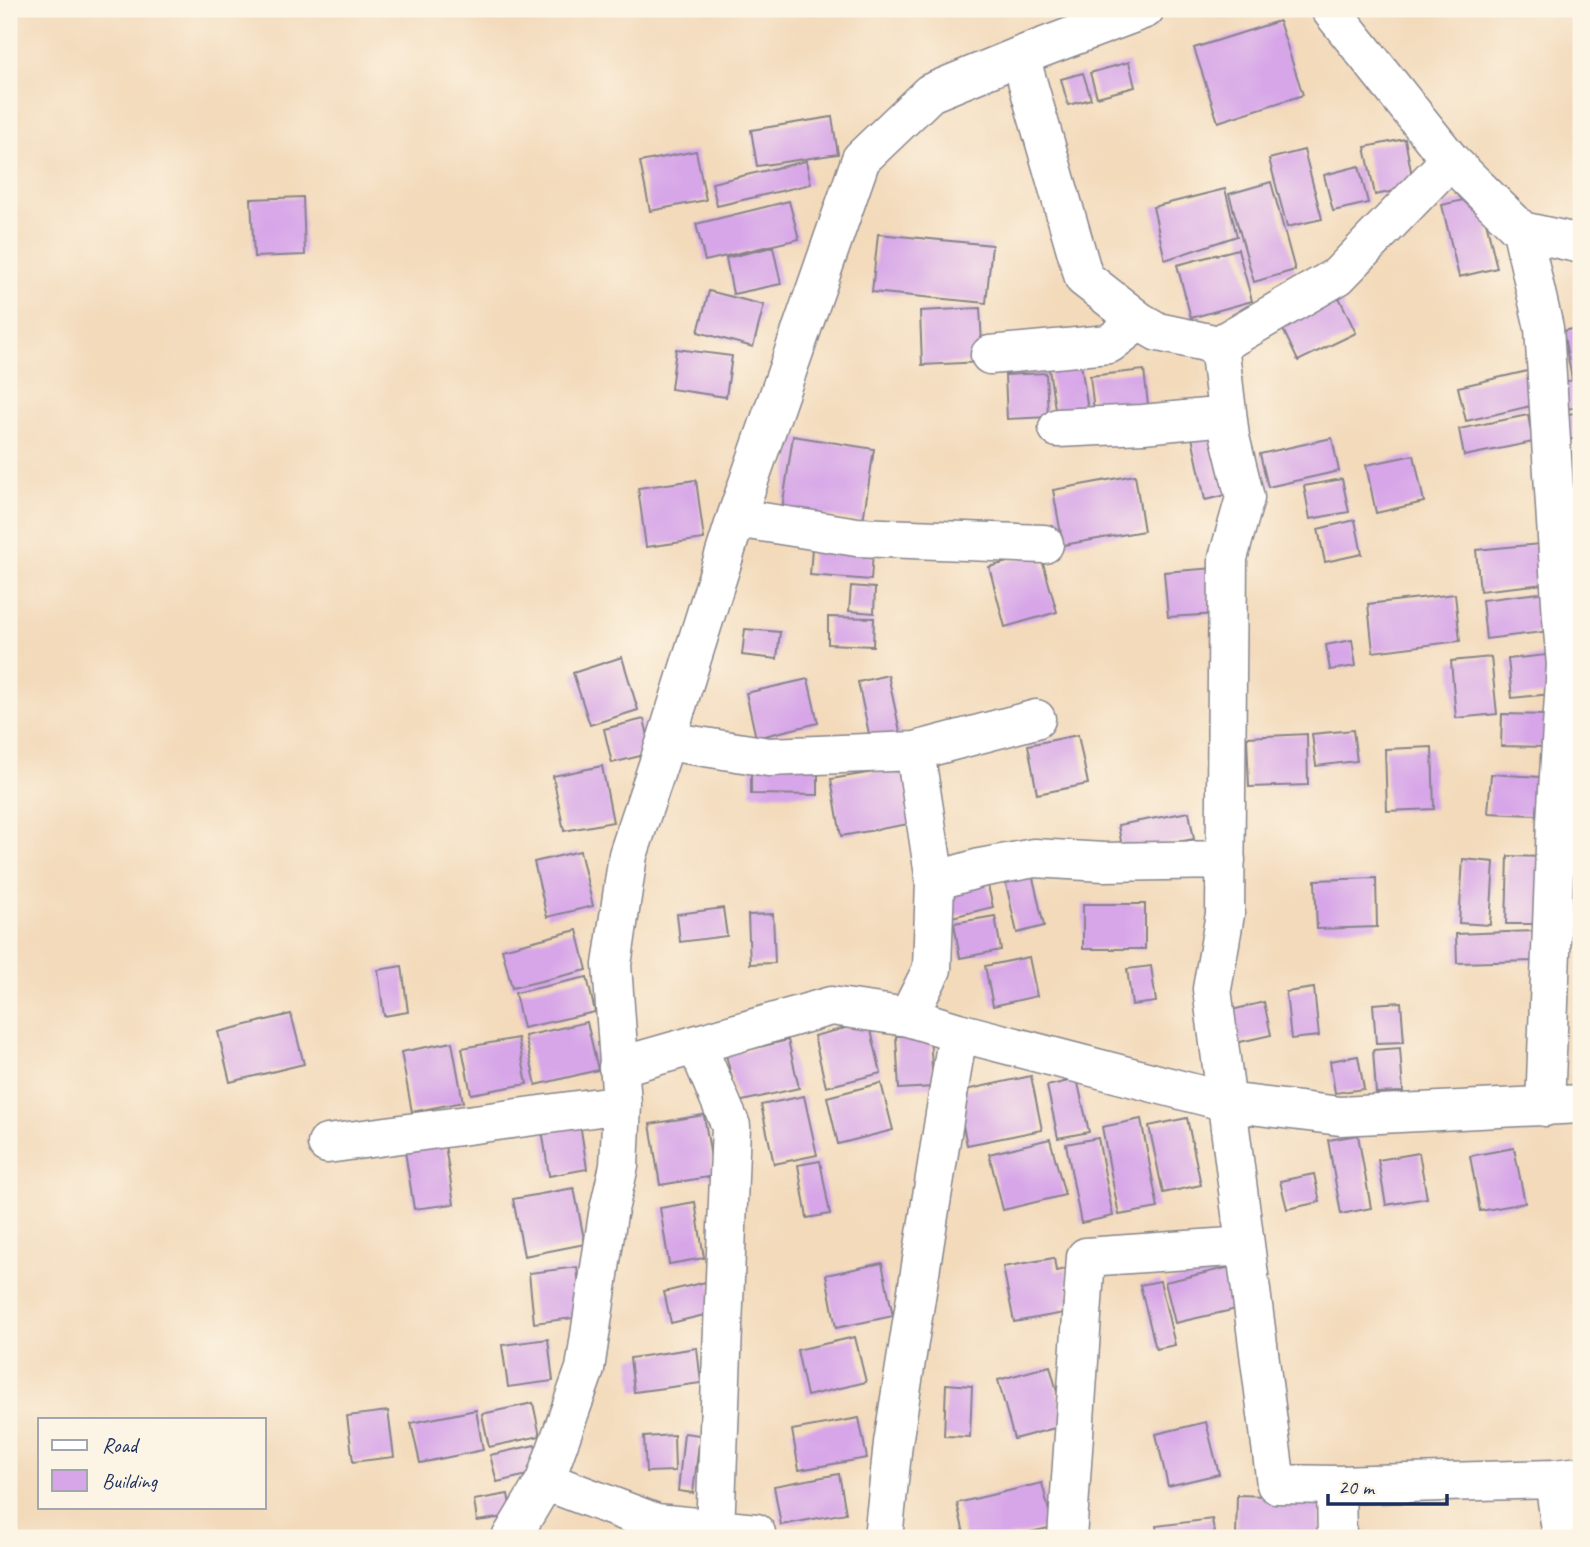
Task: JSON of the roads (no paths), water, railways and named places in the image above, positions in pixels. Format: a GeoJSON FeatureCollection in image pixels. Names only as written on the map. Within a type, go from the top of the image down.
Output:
{"type":"FeatureCollection","features":[{"type":"Feature","properties":{"kind":"street"},"geometry":{"type":"LineString","coordinates":[[511,1538],[545,1481],[585,1369],[608,1214],[618,1166],[620,1086],[612,965],[628,855],[737,517],[861,159],[930,93],[1145,9]]}},
{"type":"Feature","properties":{"kind":"street"},"geometry":{"type":"LineString","coordinates":[[1330,9],[1450,160],[1522,231],[1581,244]]}},
{"type":"Feature","properties":{"kind":"street"},"geometry":{"type":"LineString","coordinates":[[1020,56],[1084,278],[1139,321],[1158,332],[1219,345],[1338,276],[1450,160]]}},
{"type":"Feature","properties":{"kind":"street"},"geometry":{"type":"LineString","coordinates":[[327,1144],[620,1086],[696,1046],[831,1006],[908,1017],[1227,1102],[1340,1116],[1563,1105],[1556,822],[1566,665],[1572,617],[1544,328],[1522,231]]}},
{"type":"Feature","properties":{"kind":"street"},"geometry":{"type":"LineString","coordinates":[[990,355],[1109,344],[1139,321]]}},
{"type":"Feature","properties":{"kind":"street"},"geometry":{"type":"LineString","coordinates":[[1219,345],[1230,437],[1245,498],[1228,558],[1225,914],[1212,989],[1276,1484],[1336,1485],[1568,1477],[1562,1538]]}},
{"type":"Feature","properties":{"kind":"street"},"geometry":{"type":"LineString","coordinates":[[1058,428],[1227,416]]}},
{"type":"Feature","properties":{"kind":"street"},"geometry":{"type":"LineString","coordinates":[[737,517],[857,537],[1044,544]]}},
{"type":"Feature","properties":{"kind":"street"},"geometry":{"type":"LineString","coordinates":[[666,741],[769,757],[915,751],[1037,719]]}},
{"type":"Feature","properties":{"kind":"street"},"geometry":{"type":"LineString","coordinates":[[908,1017],[932,969],[935,881],[915,751]]}},
{"type":"Feature","properties":{"kind":"street"},"geometry":{"type":"LineString","coordinates":[[935,881],[980,868],[1034,858],[1104,862],[1226,860]]}},
{"type":"Feature","properties":{"kind":"street"},"geometry":{"type":"LineString","coordinates":[[883,1538],[893,1443],[958,1032]]}},
{"type":"Feature","properties":{"kind":"street"},"geometry":{"type":"LineString","coordinates":[[696,1046],[731,1126],[715,1530]]}},
{"type":"Feature","properties":{"kind":"street"},"geometry":{"type":"LineString","coordinates":[[1066,1538],[1086,1256],[1245,1246]]}},
{"type":"Feature","properties":{"kind":"street"},"geometry":{"type":"LineString","coordinates":[[545,1481],[657,1531],[715,1530],[756,1534]]}},
{"type":"Feature","properties":{"kind":"street"},"geometry":{"type":"LineString","coordinates":[[1336,1485],[1337,1538]]}}]}
